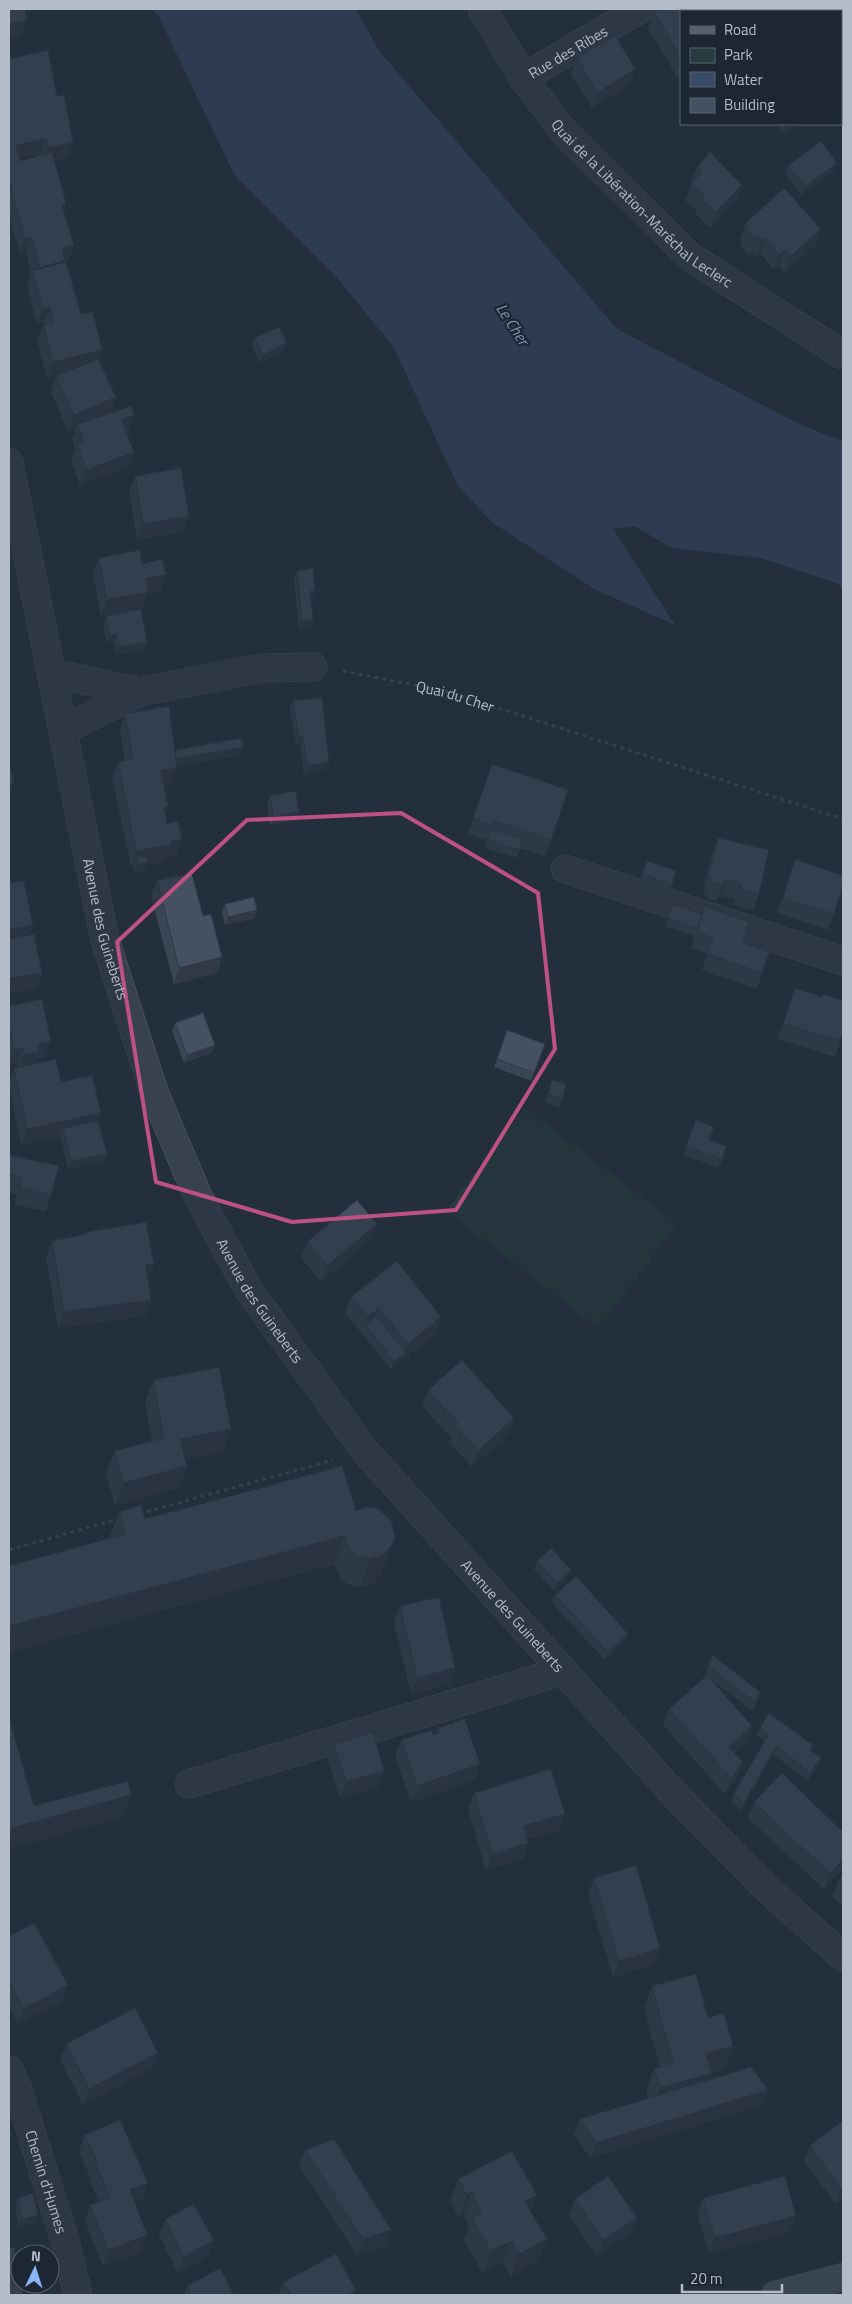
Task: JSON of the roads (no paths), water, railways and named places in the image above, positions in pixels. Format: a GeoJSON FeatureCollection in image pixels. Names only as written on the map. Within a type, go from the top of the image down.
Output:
{"type":"FeatureCollection","features":[{"type":"Feature","properties":{"kind":"main road"},"geometry":{"type":"LineString","coordinates":[[776,2295],[843,2277]]}},
{"type":"Feature","properties":{"kind":"street","name":"Quai de la Libération-Maréchal Leclerc"},"geometry":{"type":"LineString","coordinates":[[482,9],[523,78],[564,132],[689,256],[843,355]]}},
{"type":"Feature","properties":{"kind":"street","name":"Rue des Ribes"},"geometry":{"type":"LineString","coordinates":[[523,78],[640,9]]}},
{"type":"Feature","properties":{"kind":"street","name":"Avenue des Guineberts"},"geometry":{"type":"LineString","coordinates":[[9,463],[105,940],[155,1095],[197,1194],[248,1289],[365,1451],[673,1793],[752,1874],[843,1957]]}},
{"type":"Feature","properties":{"kind":"street"},"geometry":{"type":"LineString","coordinates":[[63,730],[139,692],[262,668],[313,667]]}},
{"type":"Feature","properties":{"kind":"street"},"geometry":{"type":"LineString","coordinates":[[52,673],[139,692]]}},
{"type":"Feature","properties":{"kind":"street"},"geometry":{"type":"LineString","coordinates":[[565,869],[843,961]]}},
{"type":"Feature","properties":{"kind":"street"},"geometry":{"type":"LineString","coordinates":[[189,1784],[563,1671]]}},
{"type":"Feature","properties":{"kind":"street","name":"Chemin d'Humes"},"geometry":{"type":"LineString","coordinates":[[9,2070],[18,2090],[66,2244],[78,2295]]}},
{"type":"Feature","properties":{"kind":"water","name":"Le Cher"},"geometry":{"type":"Polygon","coordinates":[[[151,9],[356,9],[379,51],[617,329],[801,425],[843,441],[843,588],[837,583],[761,558],[672,548],[634,526],[613,529],[675,625],[596,590],[493,523],[458,486],[393,346],[338,279],[235,176],[158,15],[151,9]]]}}]}
